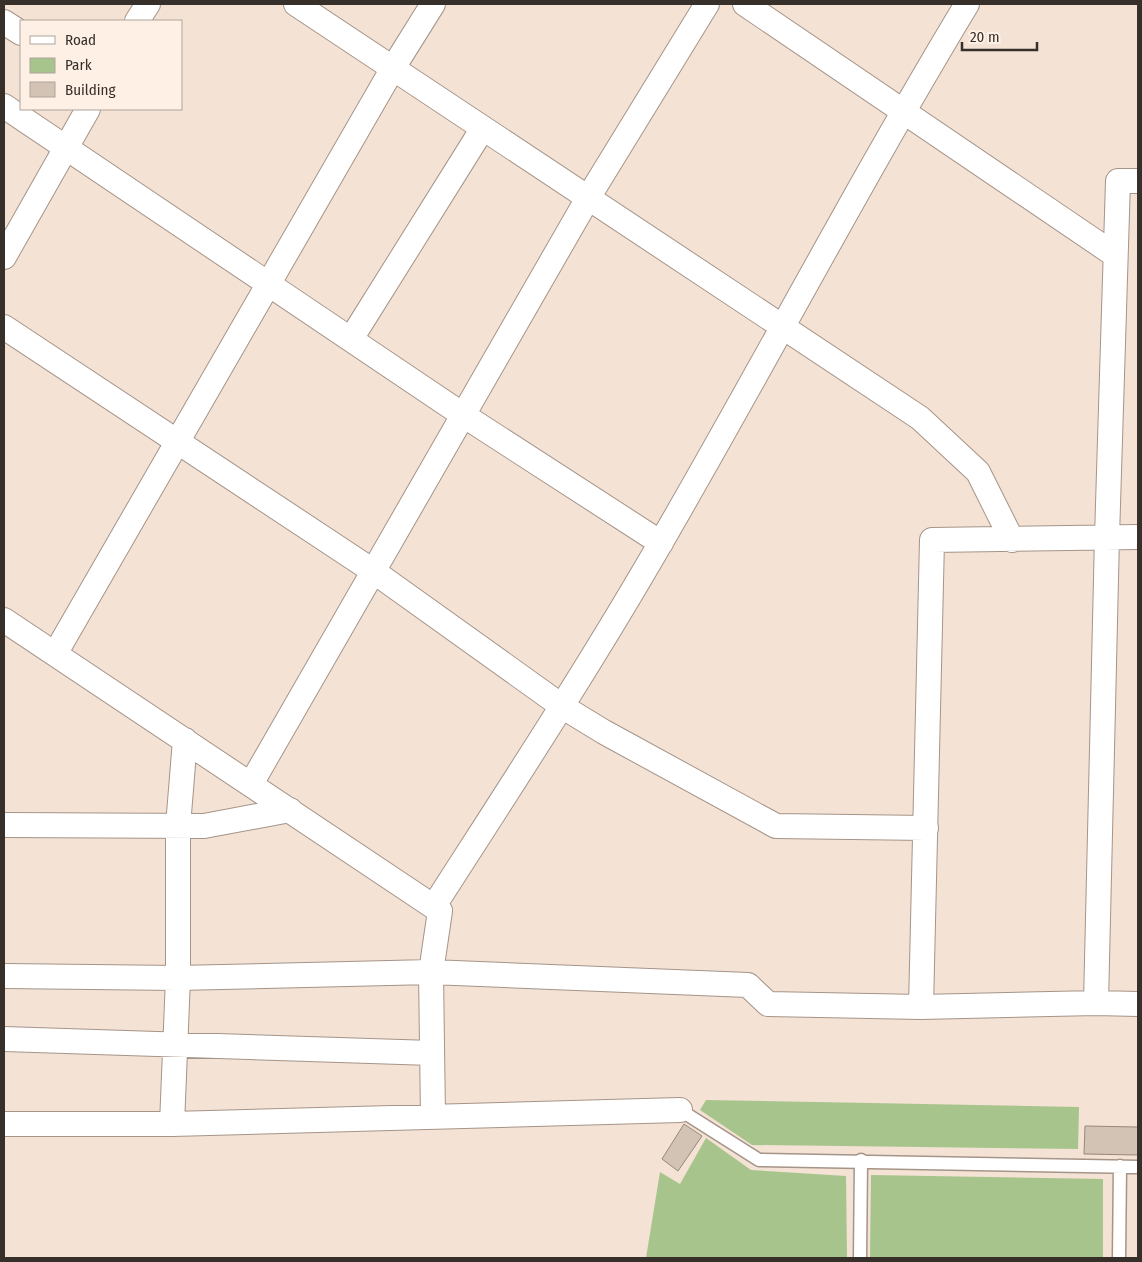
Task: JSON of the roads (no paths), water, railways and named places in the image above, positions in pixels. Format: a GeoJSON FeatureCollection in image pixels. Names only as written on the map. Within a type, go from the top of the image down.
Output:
{"type":"FeatureCollection","features":[{"type":"Feature","properties":{"kind":"street"},"geometry":{"type":"LineString","coordinates":[[139,20],[148,4]]}},
{"type":"Feature","properties":{"kind":"street"},"geometry":{"type":"LineString","coordinates":[[296,4],[920,418],[978,472],[1012,540]]}},
{"type":"Feature","properties":{"kind":"street"},"geometry":{"type":"LineString","coordinates":[[55,654],[393,68],[432,4]]}},
{"type":"Feature","properties":{"kind":"street"},"geometry":{"type":"LineString","coordinates":[[251,784],[588,198],[707,4]]}},
{"type":"Feature","properties":{"kind":"street"},"geometry":{"type":"LineString","coordinates":[[745,4],[1115,255]]}},
{"type":"Feature","properties":{"kind":"street"},"geometry":{"type":"LineString","coordinates":[[434,906],[563,707],[661,543],[902,111],[967,4]]}},
{"type":"Feature","properties":{"kind":"street"},"geometry":{"type":"LineString","coordinates":[[4,22],[20,32]]}},
{"type":"Feature","properties":{"kind":"street"},"geometry":{"type":"LineString","coordinates":[[4,106],[67,146],[464,415],[661,543]]}},
{"type":"Feature","properties":{"kind":"street"},"geometry":{"type":"LineString","coordinates":[[4,257],[87,110]]}},
{"type":"Feature","properties":{"kind":"street"},"geometry":{"type":"LineString","coordinates":[[351,339],[483,128]]}},
{"type":"Feature","properties":{"kind":"street"},"geometry":{"type":"LineString","coordinates":[[1096,1003],[1118,180],[1138,181]]}},
{"type":"Feature","properties":{"kind":"street"},"geometry":{"type":"LineString","coordinates":[[4,326],[374,571],[563,707],[604,732],[776,826],[926,828]]}},
{"type":"Feature","properties":{"kind":"street"},"geometry":{"type":"LineString","coordinates":[[921,1007],[932,540],[1138,537]]}},
{"type":"Feature","properties":{"kind":"street"},"geometry":{"type":"LineString","coordinates":[[4,620],[434,906],[440,912],[431,972],[432,1117]]}},
{"type":"Feature","properties":{"kind":"street"},"geometry":{"type":"LineString","coordinates":[[172,1124],[178,978],[178,826],[185,740]]}},
{"type":"Feature","properties":{"kind":"street"},"geometry":{"type":"LineString","coordinates":[[4,825],[204,826],[290,810]]}},
{"type":"Feature","properties":{"kind":"street"},"geometry":{"type":"LineString","coordinates":[[4,976],[178,978],[431,972],[748,985],[768,1004],[921,1007],[1096,1003],[1138,1004]]}},
{"type":"Feature","properties":{"kind":"street"},"geometry":{"type":"LineString","coordinates":[[4,1039],[432,1053]]}},
{"type":"Feature","properties":{"kind":"street"},"geometry":{"type":"LineString","coordinates":[[4,1124],[172,1124],[680,1110]]}},
{"type":"Feature","properties":{"kind":"lane"},"geometry":{"type":"LineString","coordinates":[[680,1110],[759,1160],[861,1160],[1138,1167]]}},
{"type":"Feature","properties":{"kind":"lane"},"geometry":{"type":"LineString","coordinates":[[860,1258],[861,1160]]}},
{"type":"Feature","properties":{"kind":"lane"},"geometry":{"type":"LineString","coordinates":[[1118,1258],[1120,1166]]}}]}
